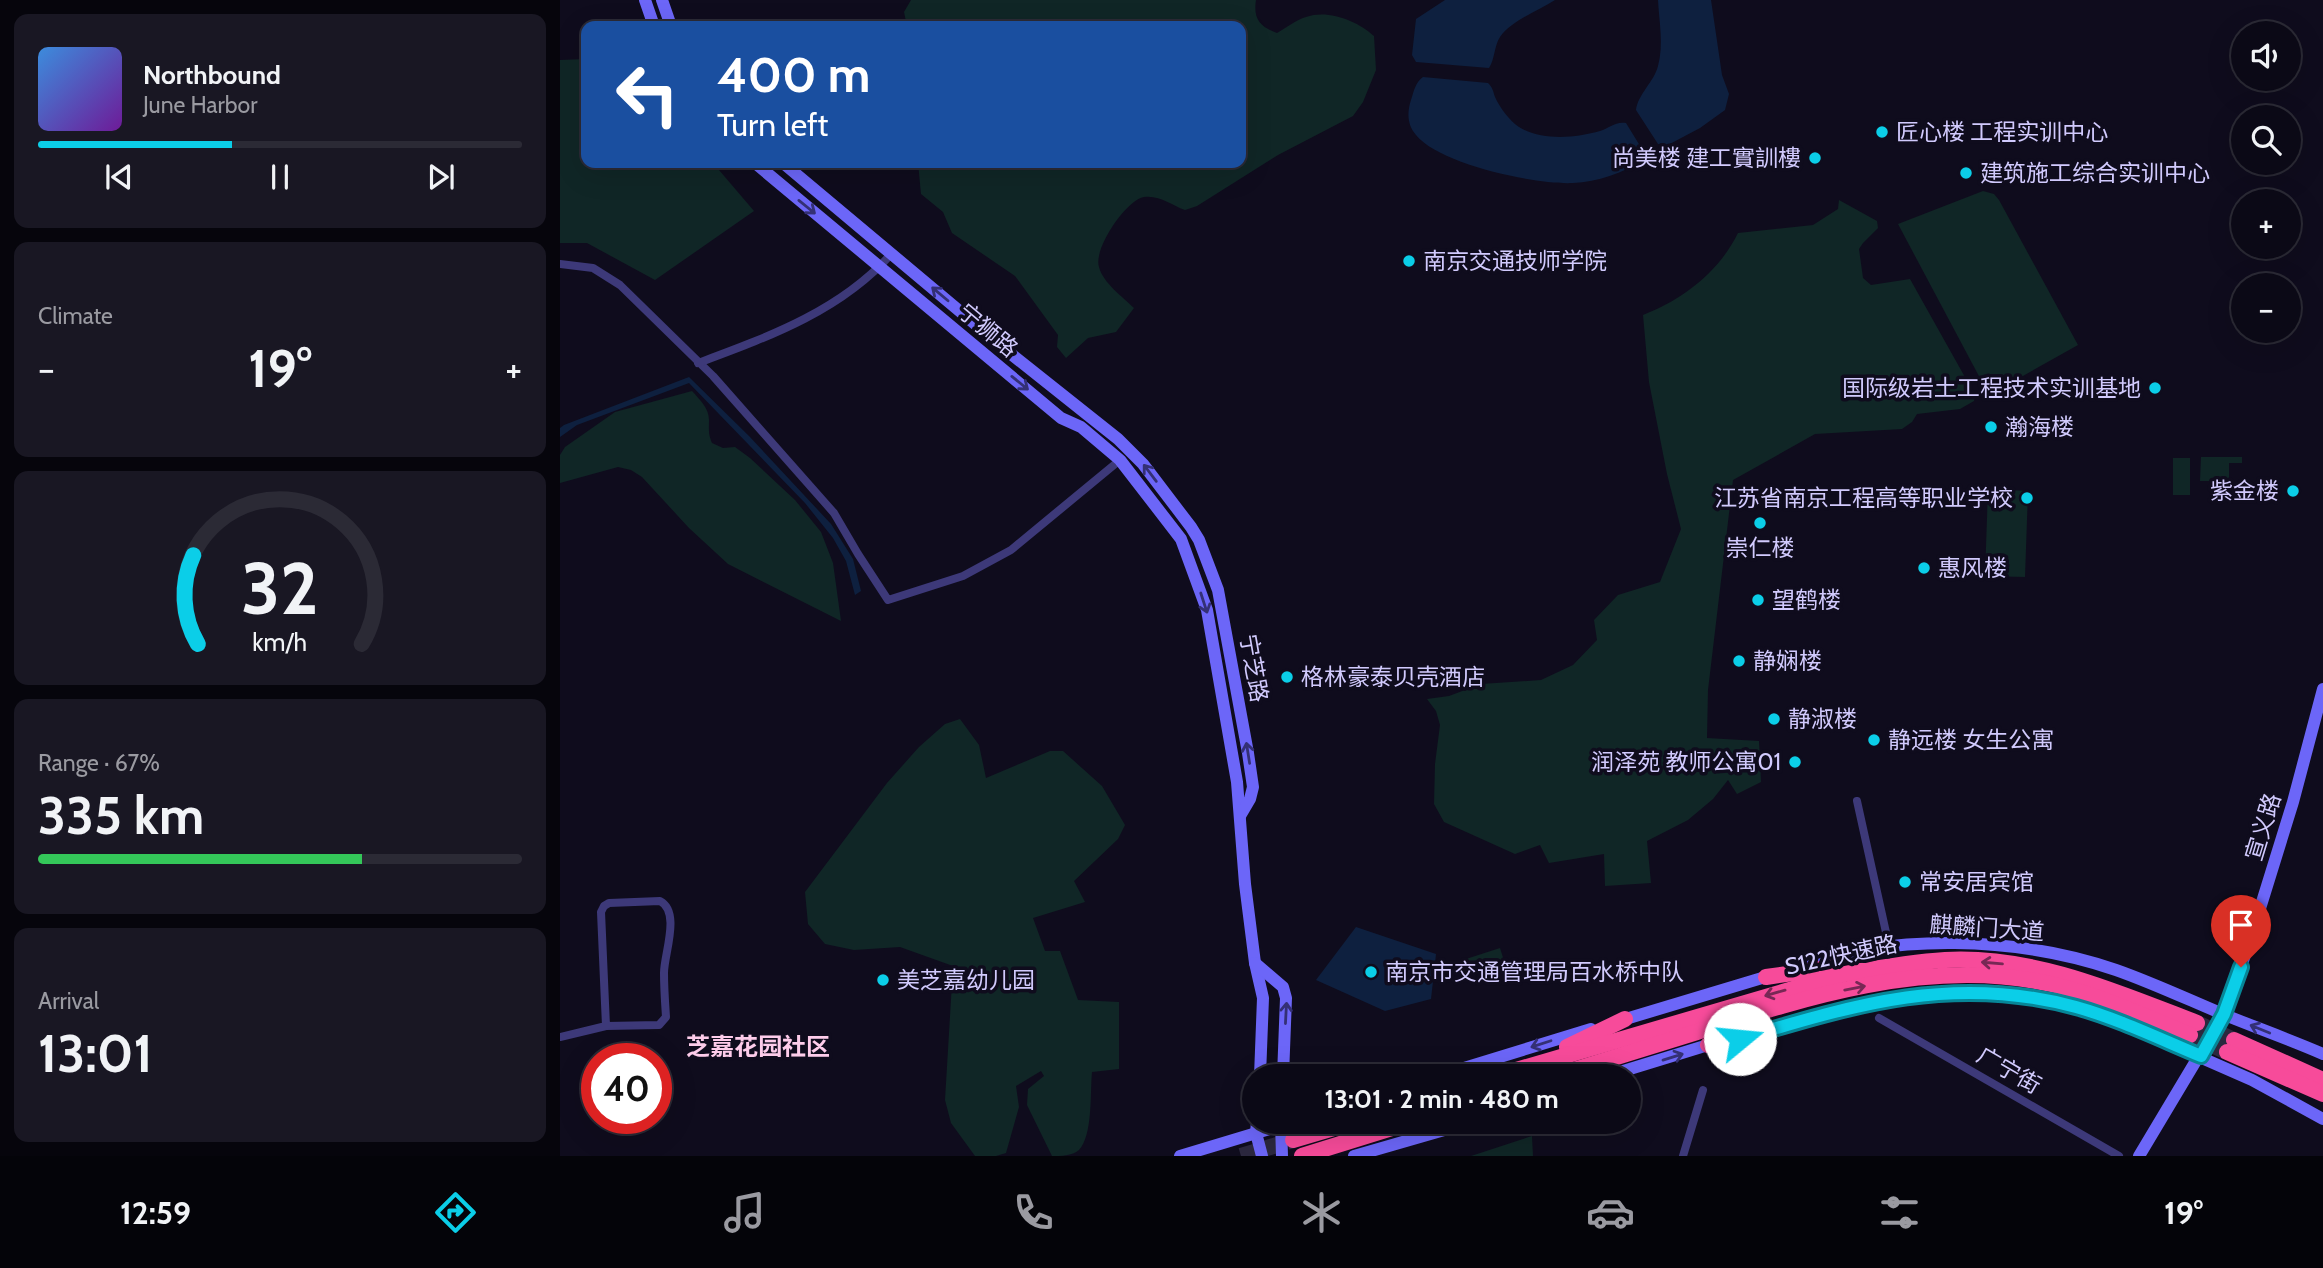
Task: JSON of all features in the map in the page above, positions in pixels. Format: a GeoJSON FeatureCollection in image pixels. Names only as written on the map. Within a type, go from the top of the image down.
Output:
{"type":"FeatureCollection","features":[{"type":"Feature","properties":{"kind":"highway","name":"S122快速路"},"geometry":{"type":"LineString","coordinates":[[1535,1064],[1844,974],[1900,964],[1947,960],[2029,967],[2060,973],[2105,988],[2194,1029],[2057,985],[2009,978],[1937,976],[1805,999],[1594,1064]]}},
{"type":"Feature","properties":{"kind":"highway"},"geometry":{"type":"LineString","coordinates":[[1766,977],[1842,966],[1900,964]]}},
{"type":"Feature","properties":{"kind":"highway"},"geometry":{"type":"LineString","coordinates":[[1708,1045],[1805,999]]}},
{"type":"Feature","properties":{"kind":"highway"},"geometry":{"type":"LineString","coordinates":[[1530,1064],[1625,1019]]}},
{"type":"Feature","properties":{"kind":"highway"},"geometry":{"type":"LineString","coordinates":[[2231,1046],[2315,1079],[2323,1094]]}},
{"type":"Feature","properties":{"kind":"highway"},"geometry":{"type":"LineString","coordinates":[[2315,1079],[2323,1101]]}},
{"type":"Feature","properties":{"kind":"highway"},"geometry":{"type":"LineString","coordinates":[[1293,1140],[1313,1134]]}},
{"type":"Feature","properties":{"kind":"highway"},"geometry":{"type":"LineString","coordinates":[[1301,1156],[1372,1134]]}},
{"type":"Feature","properties":{"kind":"street"},"geometry":{"type":"LineString","coordinates":[[645,0],[652,21]]}},
{"type":"Feature","properties":{"kind":"street"},"geometry":{"type":"LineString","coordinates":[[662,0],[669,21]]}},
{"type":"Feature","properties":{"kind":"street","name":"宁狮路"},"geometry":{"type":"LineString","coordinates":[[761,168],[1061,418],[1081,427],[1120,460],[1181,539]]}},
{"type":"Feature","properties":{"kind":"street","name":"宁狮路"},"geometry":{"type":"LineString","coordinates":[[789,168],[1006,350],[1118,439],[1143,464],[1191,527]]}},
{"type":"Feature","properties":{"kind":"street"},"geometry":{"type":"LineString","coordinates":[[698,363],[805,321],[879,267],[892,253]]}},
{"type":"Feature","properties":{"kind":"street"},"geometry":{"type":"LineString","coordinates":[[560,264],[593,268],[620,285],[713,376],[834,513],[888,600],[963,576],[1011,550],[1120,460]]}},
{"type":"Feature","properties":{"kind":"street","name":"宁芝路"},"geometry":{"type":"LineString","coordinates":[[1191,527],[1199,540],[1218,590],[1248,753],[1253,787],[1250,799],[1239,818]]}},
{"type":"Feature","properties":{"kind":"street","name":"宁芝路"},"geometry":{"type":"LineString","coordinates":[[1181,539],[1207,610],[1237,782],[1255,964],[1263,998],[1260,1064]]}},
{"type":"Feature","properties":{"kind":"street","name":"宣义路"},"geometry":{"type":"LineString","coordinates":[[2139,1156],[2224,1014],[2249,944],[2293,802],[2323,689]]}},
{"type":"Feature","properties":{"kind":"street"},"geometry":{"type":"LineString","coordinates":[[1857,801],[1889,946]]}},
{"type":"Feature","properties":{"kind":"street"},"geometry":{"type":"LineString","coordinates":[[560,1037],[606,1026],[659,1025],[666,1017],[664,970],[670,936],[669,910],[660,901],[609,903],[601,912],[606,1026]]}},
{"type":"Feature","properties":{"kind":"street","name":"麒麟门大道"},"geometry":{"type":"LineString","coordinates":[[1477,1064],[1838,955],[1889,946],[1949,943],[2046,952],[2116,970],[2323,1054]]}},
{"type":"Feature","properties":{"kind":"street"},"geometry":{"type":"LineString","coordinates":[[1255,964],[1283,986],[1286,998],[1283,1064]]}},
{"type":"Feature","properties":{"kind":"street"},"geometry":{"type":"LineString","coordinates":[[1641,1066],[1863,1004],[1916,996],[1985,993],[2016,995],[2077,1008],[2122,1023],[2271,1089],[2323,1119]]}},
{"type":"Feature","properties":{"kind":"street","name":"广宁街"},"geometry":{"type":"LineString","coordinates":[[1879,1018],[2119,1156]]}},
{"type":"Feature","properties":{"kind":"street"},"geometry":{"type":"LineString","coordinates":[[1683,1156],[1703,1090]]}},
{"type":"Feature","properties":{"kind":"street"},"geometry":{"type":"LineString","coordinates":[[1180,1156],[1242,1133]]}},
{"type":"Feature","properties":{"kind":"street"},"geometry":{"type":"LineString","coordinates":[[1258,1134],[1262,1156]]}},
{"type":"Feature","properties":{"kind":"street"},"geometry":{"type":"LineString","coordinates":[[1282,1156],[1283,1134]]}},
{"type":"Feature","properties":{"kind":"street"},"geometry":{"type":"LineString","coordinates":[[1354,1156],[1430,1134]]}},
{"type":"Feature","properties":{"kind":"green space"},"geometry":{"type":"Polygon","coordinates":[[[911,0],[1256,0],[1259,21],[1277,33],[1306,17],[1324,14],[1360,26],[1374,36],[1376,70],[1363,102],[1353,116],[1278,155],[1197,206],[1185,210],[1160,199],[1144,197],[1129,207],[1112,226],[1098,259],[1105,279],[1134,308],[1116,332],[1088,338],[1066,358],[1057,347],[1058,335],[1015,276],[952,233],[943,212],[921,194],[918,168],[1246,168],[1246,21],[906,21],[904,12],[911,0]]]}},
{"type":"Feature","properties":{"kind":"green space"},"geometry":{"type":"Polygon","coordinates":[[[581,59],[581,168],[717,168],[754,211],[655,280],[587,243],[560,243],[560,60],[581,59]]]}},
{"type":"Feature","properties":{"kind":"green space"},"geometry":{"type":"Polygon","coordinates":[[[1983,191],[1994,194],[1999,200],[2078,345],[1989,395],[1898,224],[1983,191]]]}},
{"type":"Feature","properties":{"kind":"green space"},"geometry":{"type":"Polygon","coordinates":[[[1839,200],[1877,221],[1878,228],[1859,249],[1863,278],[1871,285],[1910,279],[1975,395],[1974,401],[1960,409],[1917,414],[1912,422],[1902,429],[1815,434],[1733,480],[1708,690],[1707,738],[1759,741],[1761,782],[1737,794],[1728,780],[1713,799],[1688,820],[1647,841],[1651,883],[1605,886],[1604,854],[1549,863],[1540,845],[1515,854],[1444,822],[1434,804],[1440,725],[1436,711],[1427,699],[1449,696],[1481,684],[1541,680],[1573,665],[1597,640],[1594,620],[1618,595],[1660,582],[1681,529],[1649,382],[1643,315],[1672,301],[1698,283],[1721,260],[1738,233],[1813,225],[1838,209],[1839,200]]]}},
{"type":"Feature","properties":{"kind":"green space"},"geometry":{"type":"Polygon","coordinates":[[[692,391],[704,404],[712,443],[723,448],[735,447],[750,458],[795,500],[821,532],[833,563],[841,621],[728,564],[689,528],[642,477],[631,470],[618,467],[560,483],[560,455],[565,447],[615,412],[692,391]]]}},
{"type":"Feature","properties":{"kind":"green space"},"geometry":{"type":"Polygon","coordinates":[[[2201,457],[2242,457],[2242,463],[2229,463],[2229,481],[2200,481],[2201,457]]]}},
{"type":"Feature","properties":{"kind":"green space"},"geometry":{"type":"Polygon","coordinates":[[[2173,458],[2190,458],[2190,495],[2173,495],[2173,458]]]}},
{"type":"Feature","properties":{"kind":"green space"},"geometry":{"type":"Polygon","coordinates":[[[1988,489],[2028,491],[2025,577],[1985,576],[1988,489]]]}},
{"type":"Feature","properties":{"kind":"green space"},"geometry":{"type":"Polygon","coordinates":[[[960,719],[979,745],[986,778],[1050,751],[1063,751],[1102,786],[1125,825],[1118,839],[1074,881],[1085,902],[1033,918],[1045,951],[1060,951],[1078,1000],[1119,1002],[1119,1069],[1092,1072],[1087,1134],[1079,1150],[1070,1155],[1052,1156],[1027,1105],[1028,1089],[1044,1076],[1041,1071],[1016,1086],[1019,1107],[1006,1153],[975,1156],[951,1123],[945,1100],[953,966],[900,947],[854,950],[825,944],[808,924],[805,892],[887,783],[919,747],[945,724],[960,719]]]}},
{"type":"Feature","properties":{"kind":"green space"},"geometry":{"type":"Polygon","coordinates":[[[1500,948],[1505,964],[1472,975],[1466,959],[1500,948]]]}},
{"type":"Feature","properties":{"kind":"green space"},"geometry":{"type":"Polygon","coordinates":[[[1532,1136],[1533,1156],[1471,1156],[1532,1136]]]}},
{"type":"Feature","properties":{"kind":"water"},"geometry":{"type":"Polygon","coordinates":[[[1445,0],[1555,0],[1505,31],[1498,41],[1489,68],[1416,62],[1412,55],[1416,19],[1445,0]]]}},
{"type":"Feature","properties":{"kind":"water"},"geometry":{"type":"Polygon","coordinates":[[[1658,0],[1711,0],[1722,75],[1729,94],[1725,110],[1700,128],[1666,146],[1658,144],[1636,110],[1656,72],[1660,58],[1658,0]]]}},
{"type":"Feature","properties":{"kind":"water"},"geometry":{"type":"Polygon","coordinates":[[[1423,77],[1488,83],[1505,114],[1519,127],[1538,135],[1580,135],[1626,123],[1645,154],[1644,160],[1610,176],[1573,183],[1513,176],[1466,163],[1428,145],[1411,127],[1408,114],[1410,105],[1416,85],[1423,77]]]}},
{"type":"Feature","properties":{"kind":"water"},"geometry":{"type":"Polygon","coordinates":[[[689,377],[749,436],[831,524],[853,559],[861,591],[855,595],[846,561],[833,538],[805,503],[689,383],[577,425],[560,437],[560,428],[564,425],[689,377]]]}},
{"type":"Feature","properties":{"kind":"water"},"geometry":{"type":"Polygon","coordinates":[[[1356,927],[1436,954],[1431,999],[1385,1011],[1316,980],[1356,927]]]}},
{"type":"Feature","properties":{"kind":"tunnel"},"geometry":{"type":"LineString","coordinates":[[2197,1023],[2234,1040]]}},
{"type":"Feature","properties":{"kind":"tunnel"},"geometry":{"type":"LineString","coordinates":[[2190,1035],[2227,1052]]}},
{"type":"Feature","properties":{"kind":"tunnel"},"geometry":{"type":"LineString","coordinates":[[1241,1156],[1293,1140]]}},
{"type":"Feature","properties":{"kind":"place","name":"匠心楼 工程实训中心"},"geometry":{"type":"Point","coordinates":[1882,132]}},
{"type":"Feature","properties":{"kind":"place","name":"尚美楼 建工實訓樓"},"geometry":{"type":"Point","coordinates":[1815,158]}},
{"type":"Feature","properties":{"kind":"place","name":"建筑施工综合实训中心"},"geometry":{"type":"Point","coordinates":[1966,173]}},
{"type":"Feature","properties":{"kind":"place","name":"南京交通技师学院"},"geometry":{"type":"Point","coordinates":[1409,261]}},
{"type":"Feature","properties":{"kind":"place","name":"国际级岩土工程技术实训基地"},"geometry":{"type":"Point","coordinates":[2155,388]}},
{"type":"Feature","properties":{"kind":"place","name":"瀚海楼"},"geometry":{"type":"Point","coordinates":[1991,427]}},
{"type":"Feature","properties":{"kind":"place","name":"紫金楼"},"geometry":{"type":"Point","coordinates":[2293,491]}},
{"type":"Feature","properties":{"kind":"place","name":"江苏省南京工程高等职业学校"},"geometry":{"type":"Point","coordinates":[2027,498]}},
{"type":"Feature","properties":{"kind":"place","name":"崇仁楼"},"geometry":{"type":"Point","coordinates":[1760,523]}},
{"type":"Feature","properties":{"kind":"place","name":"惠风楼"},"geometry":{"type":"Point","coordinates":[1924,568]}},
{"type":"Feature","properties":{"kind":"place","name":"望鹤楼"},"geometry":{"type":"Point","coordinates":[1758,600]}},
{"type":"Feature","properties":{"kind":"place","name":"静娴楼"},"geometry":{"type":"Point","coordinates":[1739,661]}},
{"type":"Feature","properties":{"kind":"place","name":"格林豪泰贝壳酒店"},"geometry":{"type":"Point","coordinates":[1287,677]}},
{"type":"Feature","properties":{"kind":"place","name":"静淑楼"},"geometry":{"type":"Point","coordinates":[1774,719]}},
{"type":"Feature","properties":{"kind":"place","name":"静远楼 女生公寓"},"geometry":{"type":"Point","coordinates":[1874,740]}},
{"type":"Feature","properties":{"kind":"place","name":"润泽苑 教师公寓01"},"geometry":{"type":"Point","coordinates":[1795,762]}},
{"type":"Feature","properties":{"kind":"place","name":"常安居宾馆"},"geometry":{"type":"Point","coordinates":[1905,882]}},
{"type":"Feature","properties":{"kind":"place","name":"南京市交通管理局百水桥中队"},"geometry":{"type":"Point","coordinates":[1371,972]}},
{"type":"Feature","properties":{"kind":"place","name":"美芝嘉幼儿园"},"geometry":{"type":"Point","coordinates":[883,980]}},
{"type":"Feature","properties":{"kind":"district","name":"芝嘉花园社区"},"geometry":{"type":"Point","coordinates":[758,1046]}},
{"type":"Feature","properties":{"kind":"route"},"geometry":{"type":"LineString","coordinates":[[1740,1039],[1863,1004],[1953,992],[1985,993],[2047,1000],[2077,1008],[2122,1023],[2201,1056],[2224,1014],[2241,967]]}}]}
